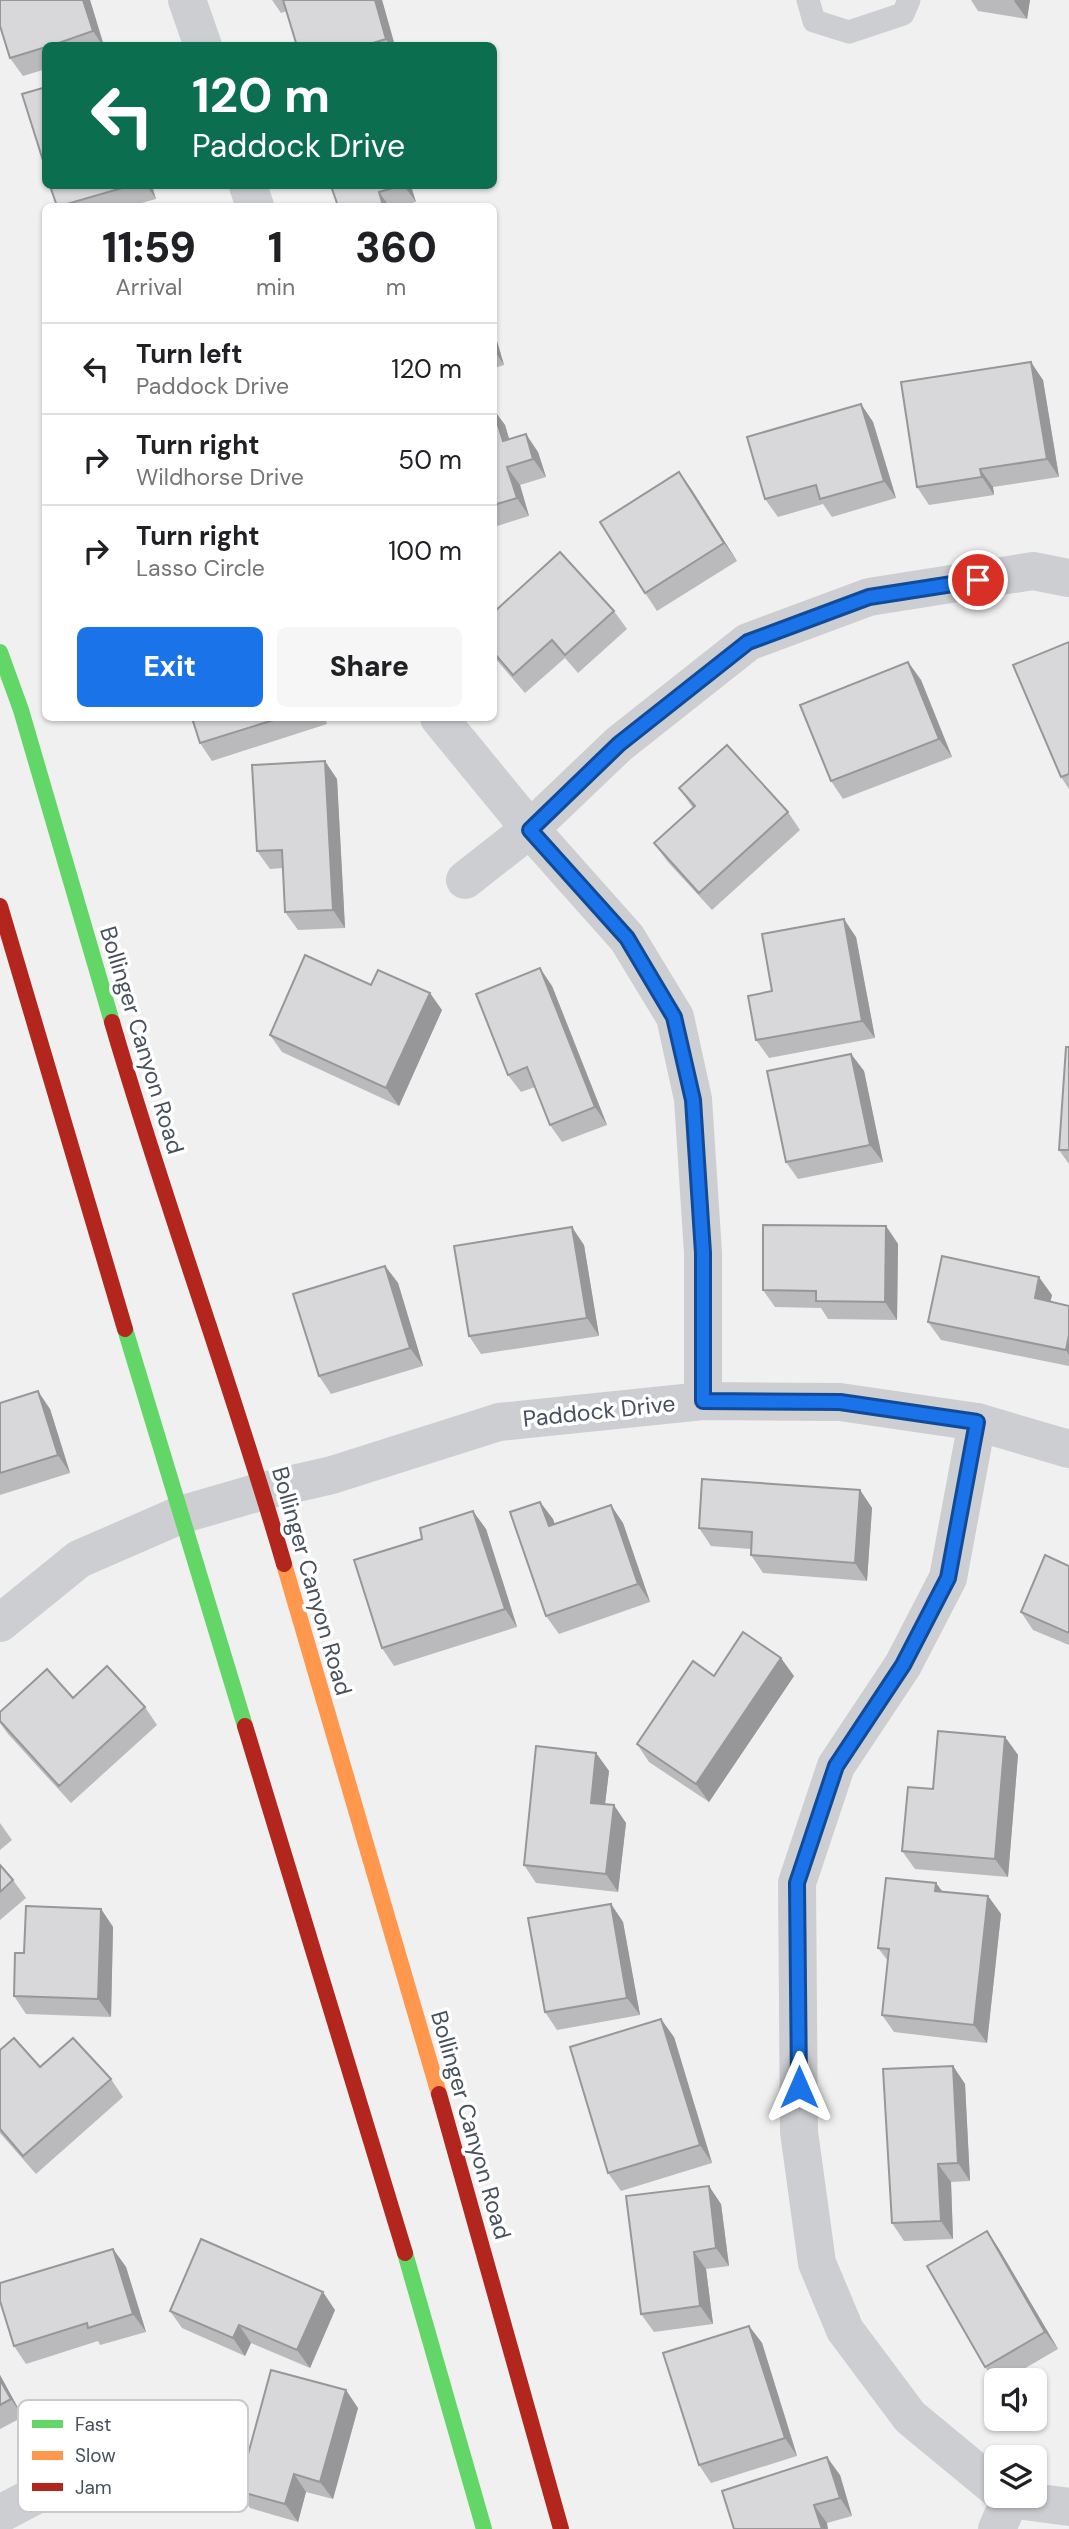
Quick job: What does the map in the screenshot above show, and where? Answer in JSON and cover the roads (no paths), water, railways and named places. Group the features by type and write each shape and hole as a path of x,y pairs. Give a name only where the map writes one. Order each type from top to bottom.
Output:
{"main road":[{"name":"Bollinger Canyon Road","path":"0,652 21,709 136,1103 263,1491 444,2112 561,2529"},
{"path":"0,906 180,1515 372,2139 484,2529"}],"street":[{"path":"187,0 202,42"},
{"path":"465,880 530,830 619,744 748,642 869,597 1032,571 1069,578"},
{"path":"441,721 530,830 627,938 674,1017 693,1100 703,1253 703,1401"},
{"name":"Paddock Drive","path":"0,1623 79,1559 180,1515 332,1475 499,1422 703,1401 840,1402 977,1422 1069,1449"},
{"path":"977,1422 948,1578 903,1665 836,1766 797,1883 799,2132 817,2263 845,2330 909,2417 984,2486"},
{"path":"0,2514 18,2505"},
{"path":"1047,2506 1069,2507"}],"lane":[{"path":"808,0 814,21 849,32 903,14 909,0"}]}
